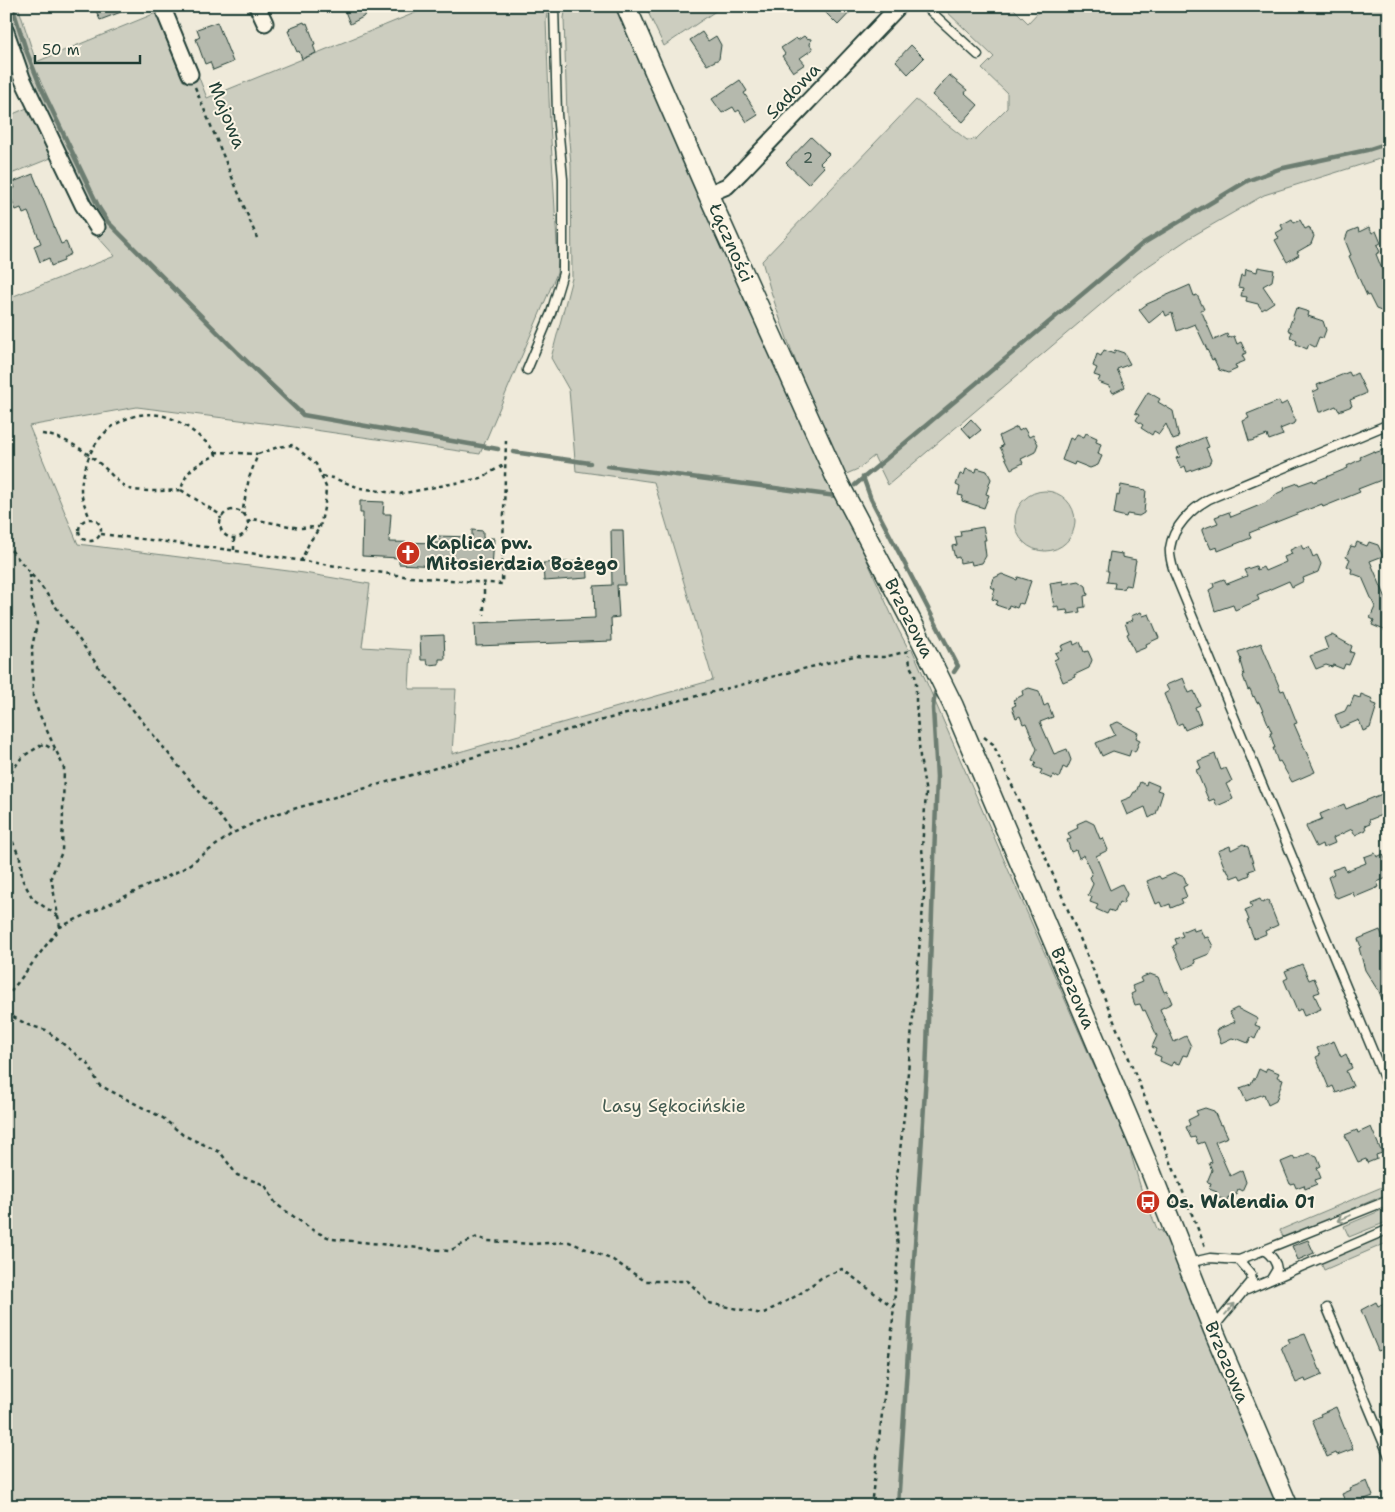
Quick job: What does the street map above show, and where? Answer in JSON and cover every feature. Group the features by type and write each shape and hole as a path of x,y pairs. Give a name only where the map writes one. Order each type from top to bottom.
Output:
{"street":[{"name":"Majowa","path":"162,6 190,74"},
{"path":"257,6 265,23"},
{"name":"Łączności","path":"626,6 708,194 837,480"},
{"name":"Sadowa","path":"708,194 727,186 742,172 899,6"},
{"path":"6,32 22,78 83,205 97,227"},
{"name":"Brzozowa","path":"837,480 954,705 1151,1172 1213,1329 1288,1506"}],"lane":[{"path":"528,370 551,313 563,273 563,179 557,114 554,6"},
{"path":"925,6 978,55"},
{"path":"1389,424 1208,498 1191,511 1177,529 1169,549 1174,572 1389,1090"},
{"path":"1187,1263 1210,1258 1239,1260 1389,1200"},
{"path":"1246,1290 1389,1229"},
{"path":"1264,1250 1276,1262 1277,1269 1270,1280"},
{"path":"1213,1329 1252,1282 1251,1274 1239,1260"},
{"path":"1327,1308 1389,1456"}],"path":[{"name":"Majowa","path":"190,74 257,238"},
{"path":"90,519 83,521 78,531 80,536 90,542 96,540 101,534 101,527 90,519 81,490 89,454 97,440 111,426 140,414 156,415 174,419 191,430 215,452 258,454 278,447 293,446 316,464 326,487 325,503 320,527 309,542 301,561"},
{"path":"42,434 69,442 89,454 121,484 131,489 181,490 219,514 221,519"},
{"path":"101,534 410,577 502,584 506,440"},
{"path":"181,490 184,480 191,469 216,455 215,452"},
{"path":"242,514 249,478 258,454"},
{"path":"322,476 360,488 400,494 481,478 505,464"},
{"path":"248,523 242,514 230,511 224,514 220,527 228,537 234,538 245,533 248,523 253,520 299,528 320,527"},
{"path":"234,538 234,551"},
{"path":"6,544 30,573 103,674 233,833"},
{"path":"30,573 31,596 37,624 32,648 33,696 64,768 62,852 51,877 60,927"},
{"path":"484,582 484,615"},
{"path":"6,998 60,927 183,869 233,833 270,816 599,721 854,656 884,657 911,650 910,666 915,675 916,683 920,757 926,794 922,848 925,885 895,1194 898,1253 892,1330 870,1506"},
{"path":"981,736 993,744 1049,866 1210,1258"},
{"path":"6,780 22,757 43,744 56,750"},
{"path":"6,826 20,858 22,879 33,899 58,916"},
{"path":"6,1013 28,1025 46,1030 89,1065 99,1085 163,1118 183,1135 220,1152 237,1174 265,1185 276,1204 314,1231 332,1239 449,1251 477,1237 488,1240 530,1244 569,1242 613,1260 645,1280 688,1281 709,1303 762,1314 798,1295 821,1278 842,1269 893,1307"}],"green space":[{"name":"Lasy Sękocińskie","path":"12,6 18,6 36,62 156,13 183,81 198,75 207,98 432,6 548,6 546,20 558,261 557,273 480,454 287,426 137,407 29,426 78,544 304,573 370,584 362,647 411,650 409,689 456,689 452,754 713,680 654,482 576,471 569,390 551,358 572,278 571,165 567,116 564,18 566,6 617,6 898,629 909,650 912,649 1128,1144 1142,1192 1158,1231 1161,1230 1176,1253 1285,1506 6,1506 6,299 115,256 97,236 105,229 98,220 7,34 6,15"},
{"path":"648,6 723,6 664,46 647,10"},
{"path":"941,6 1011,6 1028,23 1044,6 1389,6 1389,156 1264,195 1191,237 1138,273 888,485 874,456 858,469 844,475 789,343 762,261 916,100 967,140 976,139 1007,108 1007,93 982,69 994,57"},
{"path":"27,108 51,158 6,176 6,117"},
{"path":"1045,491 1061,496 1066,500 1070,505 1075,521 1070,537 1066,542 1061,546 1045,551 1029,546 1024,542 1020,537 1015,521 1020,505 1024,500 1029,496"},
{"path":"1389,1184 1389,1193 1284,1239 1280,1230"},
{"path":"1389,1207 1389,1221 1349,1237 1344,1226"},
{"path":"1389,1234 1389,1242 1324,1270 1321,1263"}],"building":[{"path":"94,6 134,6 134,7 100,20"},
{"path":"343,6 372,6 363,17 350,24"},
{"path":"819,6 856,6 838,25"},
{"path":"217,22 233,62 213,70 210,62 205,64 196,39 200,37 197,29"},
{"path":"304,22 305,24 307,23 315,44 313,45 316,53 302,59 288,31 291,30 289,28"},
{"path":"702,32 708,41 716,36 721,45 719,59 707,65 690,40"},
{"path":"804,36 811,39 810,45 813,49 800,58 805,64 793,72 782,56 785,54 781,48 796,38 798,40"},
{"path":"911,45 924,58 908,74 896,61"},
{"path":"949,75 967,90 965,93 978,105 963,122 932,95"},
{"path":"740,80 747,91 744,93 758,115 747,122 739,110 736,112 733,107 722,113 712,99"},
{"path":"811,137 829,154 820,163 824,167 808,184 786,163"},
{"path":"33,174 61,244 66,242 71,254 63,258 64,261 51,266 49,258 40,262 34,246 41,243 28,212 23,214 21,208 16,210 8,191 15,188 13,182"},
{"path":"1292,219 1294,223 1300,220 1305,229 1309,227 1314,236 1311,244 1297,252 1299,255 1287,262 1275,240 1279,238 1276,233 1283,229 1281,225"},
{"path":"1369,227 1372,233 1376,231 1381,243 1377,245 1380,252 1376,254 1385,277 1389,276 1389,314 1376,309 1369,295 1367,296 1349,256 1351,255 1345,240 1348,232 1358,228 1359,232"},
{"path":"1258,267 1274,270 1272,281 1263,286 1274,302 1262,310 1258,304 1246,301 1247,297 1241,296 1243,288 1238,287 1241,275 1245,276 1246,269 1257,272"},
{"path":"1190,285 1194,296 1197,295 1204,309 1201,310 1214,340 1227,334 1228,338 1234,336 1237,344 1241,342 1246,353 1242,355 1245,361 1235,365 1237,369 1228,373 1219,370 1214,359 1212,360 1195,324 1177,331 1172,313 1166,316 1164,311 1149,323 1139,310 1147,304"},
{"path":"1296,308 1309,312 1308,316 1323,321 1326,330 1323,338 1319,337 1315,347 1309,344 1307,349 1296,344 1297,340 1290,337 1292,332 1288,330"},
{"path":"1104,350 1114,354 1115,350 1124,353 1130,364 1117,369 1125,387 1113,393 1109,386 1098,382 1100,377 1094,375 1097,368 1093,366 1097,354 1101,356"},
{"path":"1349,372 1351,376 1357,373 1366,392 1365,394 1350,400 1352,406 1339,411 1336,406 1319,412 1313,392 1319,389 1317,385"},
{"path":"1148,392 1160,399 1158,402 1173,411 1179,438 1173,440 1166,424 1159,434 1154,431 1152,435 1141,428 1143,425 1136,420 1139,415 1135,413"},
{"path":"1279,401 1281,405 1287,402 1296,421 1295,423 1280,429 1283,435 1269,440 1267,435 1249,441 1243,421 1249,418 1247,414"},
{"path":"971,419 981,430 971,438 962,428"},
{"path":"1017,427 1019,431 1024,428 1029,437 1033,435 1038,444 1035,452 1021,459 1023,463 1011,469 1000,447 1003,446 999,436"},
{"path":"1086,433 1097,438 1096,442 1101,444 1098,454 1102,456 1098,465 1090,468 1075,462 1074,465 1062,460 1070,438 1074,440 1077,434 1084,437"},
{"path":"1205,437 1209,447 1206,448 1211,460 1209,464 1187,472 1185,466 1181,468 1176,458 1180,457 1177,449"},
{"path":"1389,448 1389,477 1358,489 1360,492 1323,507 1322,504 1249,533 1251,538 1218,551 1217,547 1211,549 1206,541 1202,529 1218,523 1215,517 1229,512 1231,517 1265,503 1285,490 1284,488 1313,480 1314,482 1348,468 1347,466 1361,459 1360,457 1374,451 1374,453"},
{"path":"977,468 987,471 991,479 986,494 989,495 984,508 962,501 963,496 958,495 960,487 956,485 960,474 964,475 966,469 976,472"},
{"path":"1121,485 1146,490 1144,513 1139,516 1127,514 1126,517 1114,514 1117,495 1119,496"},
{"path":"360,501 384,502 383,514 391,514 389,542 442,543 436,536 472,537 472,530 483,531 483,538 494,538 492,569 399,564 399,558 362,556 363,513 360,513"},
{"path":"983,527 986,540 984,540 986,556 982,563 972,565 971,561 960,563 959,557 955,558 952,546 957,545 955,537 961,536 960,531"},
{"path":"611,530 623,530 625,585 617,585 619,617 611,618 612,641 476,646 475,623 595,618 594,586 612,585"},
{"path":"1357,542 1367,546 1369,542 1378,545 1383,556 1370,561 1389,605 1389,632 1372,625 1374,620 1370,618 1375,607 1362,577 1351,573 1352,569 1347,566 1350,559 1346,557 1351,546 1355,547"},
{"path":"1301,545 1303,549 1309,547 1313,557 1317,555 1321,564 1318,572 1303,578 1304,581 1292,587 1289,581 1257,595 1259,600 1235,610 1233,605 1215,611 1209,590 1214,587 1213,583 1224,579 1227,584 1247,576 1244,570 1256,566 1257,570 1263,567 1265,571 1286,562 1284,557 1292,554 1290,550"},
{"path":"1110,552 1122,554 1122,557 1136,560 1131,586 1125,585 1124,589 1114,588 1115,583 1107,582"},
{"path":"587,561 588,578 544,581 543,563"},
{"path":"1002,574 1017,580 1018,577 1031,581 1023,604 1019,603 1017,608 1009,605 1008,609 996,605 998,601 992,599 995,589 991,587 994,578"},
{"path":"1063,581 1063,584 1079,581 1086,586 1088,595 1084,596 1085,607 1079,608 1080,612 1068,614 1067,610 1059,611 1058,606 1054,607 1050,583"},
{"path":"1141,612 1143,616 1149,614 1159,638 1146,644 1147,647 1135,652 1127,634 1129,633 1125,623 1133,620 1131,616"},
{"path":"444,635 445,659 439,659 439,664 428,665 427,660 421,660 420,636"},
{"path":"1332,635 1352,646 1350,652 1354,653 1349,665 1345,664 1343,669 1333,665 1332,667 1326,665 1316,669 1310,656 1328,649 1324,638"},
{"path":"1073,641 1074,645 1080,642 1084,652 1088,651 1092,660 1089,668 1063,682 1054,660 1058,658 1055,653 1063,650 1061,646"},
{"path":"1261,643 1281,691 1284,690 1297,723 1294,724 1315,772 1292,782 1280,761 1278,762 1273,748 1275,748 1270,733 1272,733 1259,702 1257,703 1250,689 1248,690 1243,676 1238,652"},
{"path":"1183,678 1189,693 1194,691 1200,705 1195,707 1201,723 1185,730 1182,723 1177,725 1164,694 1169,691 1166,685"},
{"path":"1029,688 1039,691 1044,706 1048,704 1053,717 1040,722 1054,754 1067,749 1071,760 1067,769 1063,767 1059,778 1053,775 1052,779 1040,774 1042,770 1034,767 1036,762 1032,760 1037,749 1026,723 1023,724 1020,716 1016,718 1012,707 1016,705 1013,700 1023,695 1022,691"},
{"path":"1361,694 1373,699 1371,703 1377,705 1370,728 1363,731 1359,720 1340,728 1335,715 1345,711 1348,705 1350,706 1354,696 1360,698"},
{"path":"1118,722 1138,733 1136,738 1140,740 1135,752 1131,750 1129,756 1113,751 1102,756 1096,743 1115,735 1110,725"},
{"path":"1215,754 1221,770 1226,768 1232,781 1226,784 1233,799 1217,806 1214,799 1209,801 1196,770 1201,768 1198,761"},
{"path":"1147,781 1159,786 1157,790 1163,792 1156,814 1149,818 1145,807 1127,815 1121,801 1131,797 1136,792 1140,782 1146,785"},
{"path":"1389,791 1389,812 1369,820 1370,824 1365,826 1366,830 1355,835 1352,829 1333,838 1335,843 1323,848 1322,844 1316,847 1306,827 1322,819 1320,814 1344,804 1346,809"},
{"path":"1086,820 1094,824 1100,839 1103,838 1108,850 1096,856 1110,890 1122,884 1127,894 1123,904 1119,902 1115,912 1109,910 1107,914 1096,909 1098,905 1090,902 1092,897 1088,895 1093,884 1090,877 1092,875 1084,855 1079,858 1076,850 1071,852 1067,840 1071,839 1068,833 1078,828 1077,824"},
{"path":"1243,844 1248,847 1255,869 1249,871 1250,875 1241,879 1239,875 1231,878 1227,869 1225,869 1218,851 1230,846 1231,850"},
{"path":"1375,853 1377,857 1383,854 1389,868 1389,877 1377,882 1379,887 1355,897 1352,892 1337,898 1335,897 1328,877 1334,874 1332,870 1344,866 1346,871 1366,863 1364,857"},
{"path":"1175,873 1184,877 1187,885 1183,887 1187,897 1181,899 1183,903 1171,908 1170,904 1162,907 1160,902 1156,904 1147,881 1159,876 1161,879"},
{"path":"1260,899 1262,903 1268,900 1278,925 1265,931 1266,934 1254,939 1245,910 1252,907 1250,903"},
{"path":"1193,927 1194,931 1200,929 1204,938 1208,937 1213,946 1209,954 1194,960 1196,963 1183,969 1173,946 1177,944 1175,939 1183,936 1181,932"},
{"path":"1380,930 1389,950 1388,1013 1378,989 1365,970 1358,939"},
{"path":"1302,964 1309,980 1314,978 1320,992 1314,994 1321,1009 1304,1016 1301,1009 1297,1011 1284,980 1288,978 1285,971"},
{"path":"1150,974 1158,977 1164,992 1167,991 1172,1003 1160,1009 1174,1042 1186,1036 1191,1046 1187,1056 1183,1055 1179,1064 1173,1062 1171,1066 1160,1061 1161,1057 1154,1054 1156,1049 1152,1047 1157,1036 1145,1010 1143,1011 1140,1004 1135,1005 1131,994 1135,992 1132,986 1142,982 1140,978"},
{"path":"1237,1008 1258,1019 1255,1025 1260,1027 1255,1039 1251,1037 1248,1043 1232,1038 1221,1043 1216,1030 1235,1022 1229,1012"},
{"path":"1334,1041 1341,1057 1346,1054 1352,1068 1346,1071 1353,1086 1336,1093 1333,1086 1329,1088 1316,1057 1320,1055 1317,1048"},
{"path":"1267,1068 1279,1073 1277,1077 1283,1079 1276,1101 1268,1105 1264,1094 1246,1101 1240,1088 1251,1084 1259,1069 1265,1072"},
{"path":"1205,1108 1214,1111 1228,1137 1215,1142 1230,1176 1242,1170 1246,1182 1242,1191 1238,1189 1234,1199 1228,1197 1227,1201 1215,1196 1217,1192 1209,1189 1211,1183 1207,1182 1212,1170 1209,1163 1212,1162 1204,1142 1198,1144 1195,1137 1191,1138 1186,1127 1190,1125 1188,1120 1198,1115 1196,1111"},
{"path":"1371,1127 1382,1153 1376,1155 1377,1159 1367,1163 1366,1159 1358,1162 1345,1135 1357,1130 1358,1133"},
{"path":"1309,1153 1317,1156 1321,1166 1317,1168 1321,1178 1315,1180 1317,1184 1305,1189 1304,1185 1296,1188 1294,1183 1290,1184 1281,1162 1293,1157 1295,1160"},
{"path":"1308,1240 1314,1253 1298,1260 1292,1246"},
{"path":"1389,1301 1389,1347 1378,1351 1361,1310 1376,1302 1378,1306"},
{"path":"1305,1334 1322,1375 1306,1382 1305,1379 1296,1383 1281,1347 1290,1343 1288,1339"},
{"path":"1336,1407 1353,1449 1327,1457 1312,1420"},
{"path":"1367,1481 1373,1496 1365,1499 1368,1506 1347,1506 1342,1494 1351,1490 1350,1488"}],"waterway":[{"path":"12,6 26,50 40,85 99,208 108,222 238,353 303,415 498,449"},
{"path":"855,485 1142,244 1247,181 1279,169 1367,150 1389,143"},
{"path":"513,452 590,463"},
{"path":"607,466 836,496"},
{"path":"863,477 871,499 958,666 954,672"},
{"path":"898,1506 926,1075 937,777 933,708 935,693"}],"place":[{"name":"Kaplica pw. Miłosierdzia Bożego","path":"408,553"},
{"name":"Os. Walendia 01","path":"1148,1202"}]}
